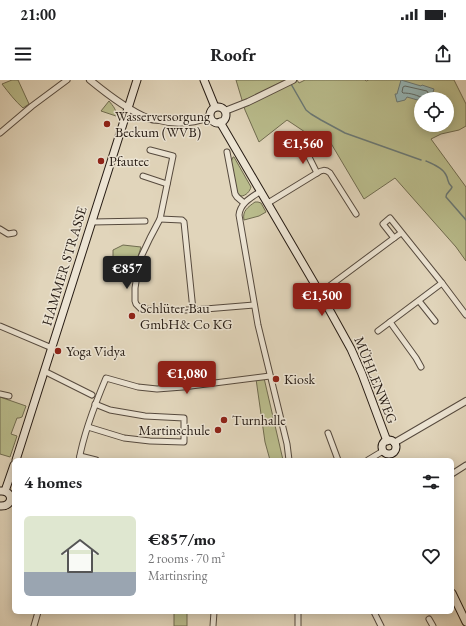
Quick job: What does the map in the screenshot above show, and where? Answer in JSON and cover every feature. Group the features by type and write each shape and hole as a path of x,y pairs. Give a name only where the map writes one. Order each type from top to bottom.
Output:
{"main road":[{"name":"HAMMER STRASSE","path":"17,458 137,80"},
{"path":"204,80 214,107"},
{"path":"214,107 221,107 225,111 226,116 223,121 216,122 210,117 211,111 214,107"},
{"name":"MÜHLENWEG","path":"220,122 320,293 351,350 362,374 387,441"},
{"name":"MÜHLENWEG","path":"387,441 394,443 396,449 393,457 383,451 383,445 387,441"},
{"path":"0,506 6,506 12,500 9,494 2,491 12,469"},
{"path":"454,598 466,622"}],"street":[{"path":"0,133 32,106 67,80"},
{"path":"90,80 128,107 148,118 166,122 189,123 210,117"},
{"path":"225,111 248,102 293,80"},
{"path":"150,150 173,156 160,219 141,256 139,263 135,288 136,304 141,309 149,310 193,310 254,305"},
{"path":"307,151 317,173"},
{"path":"227,152 235,194 237,198 244,203"},
{"path":"268,203 322,170 325,170 330,173 356,214"},
{"path":"142,176 167,184"},
{"path":"261,191 244,203 239,215 254,305 287,444 289,458"},
{"path":"394,238 383,224 390,218 466,315"},
{"path":"160,219 182,220 184,222 193,310"},
{"path":"92,222 145,221"},
{"path":"0,229 8,234 14,233"},
{"path":"320,293 401,233"},
{"path":"378,331 442,283"},
{"path":"419,301 435,321"},
{"path":"390,322 421,367"},
{"path":"0,326 52,348"},
{"path":"44,371 92,395"},
{"path":"80,458 95,404 106,378 157,389 183,388 270,376"},
{"path":"0,394 9,396"},
{"path":"394,443 466,401"},
{"path":"88,427 124,438 150,441 184,442 184,418 145,416 110,410 95,404"},
{"path":"328,433 337,458"},
{"path":"371,458 383,451"},
{"path":"454,473 466,465"},
{"path":"34,626 37,614"},
{"path":"214,614 214,626"},
{"path":"298,614 298,626"},
{"path":"375,614 381,626"},
{"path":"429,619 433,626"}],"green space":[{"path":"12,80 18,80 29,104 23,108 2,84"},
{"path":"236,80 297,80 299,83 305,80 454,80 466,104 466,126 454,131 454,92 414,92 414,132 450,132 441,134 431,139 466,187 466,261 456,247 395,178 364,199 329,140 323,144 287,120 259,142 245,110"},
{"path":"109,101 115,110 116,116 101,111"},
{"path":"233,157 251,187 248,193 243,196 237,194 231,162"},
{"path":"255,202 261,203 266,212 259,216 244,220 245,212"},
{"path":"123,245 141,247 134,270 113,267 113,250"},
{"path":"264,378 283,458 269,458 265,442 256,379"},
{"path":"0,397 26,406 22,417 17,418 11,434 17,436 10,457 0,454"},
{"path":"174,614 187,614 187,626 174,626"}],"water":[{"path":"401,80 434,89 433,92 414,92 414,99 407,97 405,100 397,102 395,94 397,94"}],"waterway":[{"path":"291,84 306,110 321,120 345,133 421,160"},
{"path":"426,161 443,170 452,187 446,197 466,220"}],"place":[{"name":"Wasserversorgung Beckum (WVB)","path":"107,124"},
{"name":"Pfautec","path":"101,161"},
{"name":"Schlüter-Bau GmbH& Co KG","path":"132,316"},
{"name":"Yoga Vidya","path":"58,351"},
{"name":"Kiosk","path":"276,379"},
{"name":"Turnhalle","path":"224,420"},
{"name":"Martinschule","path":"218,430"}]}
